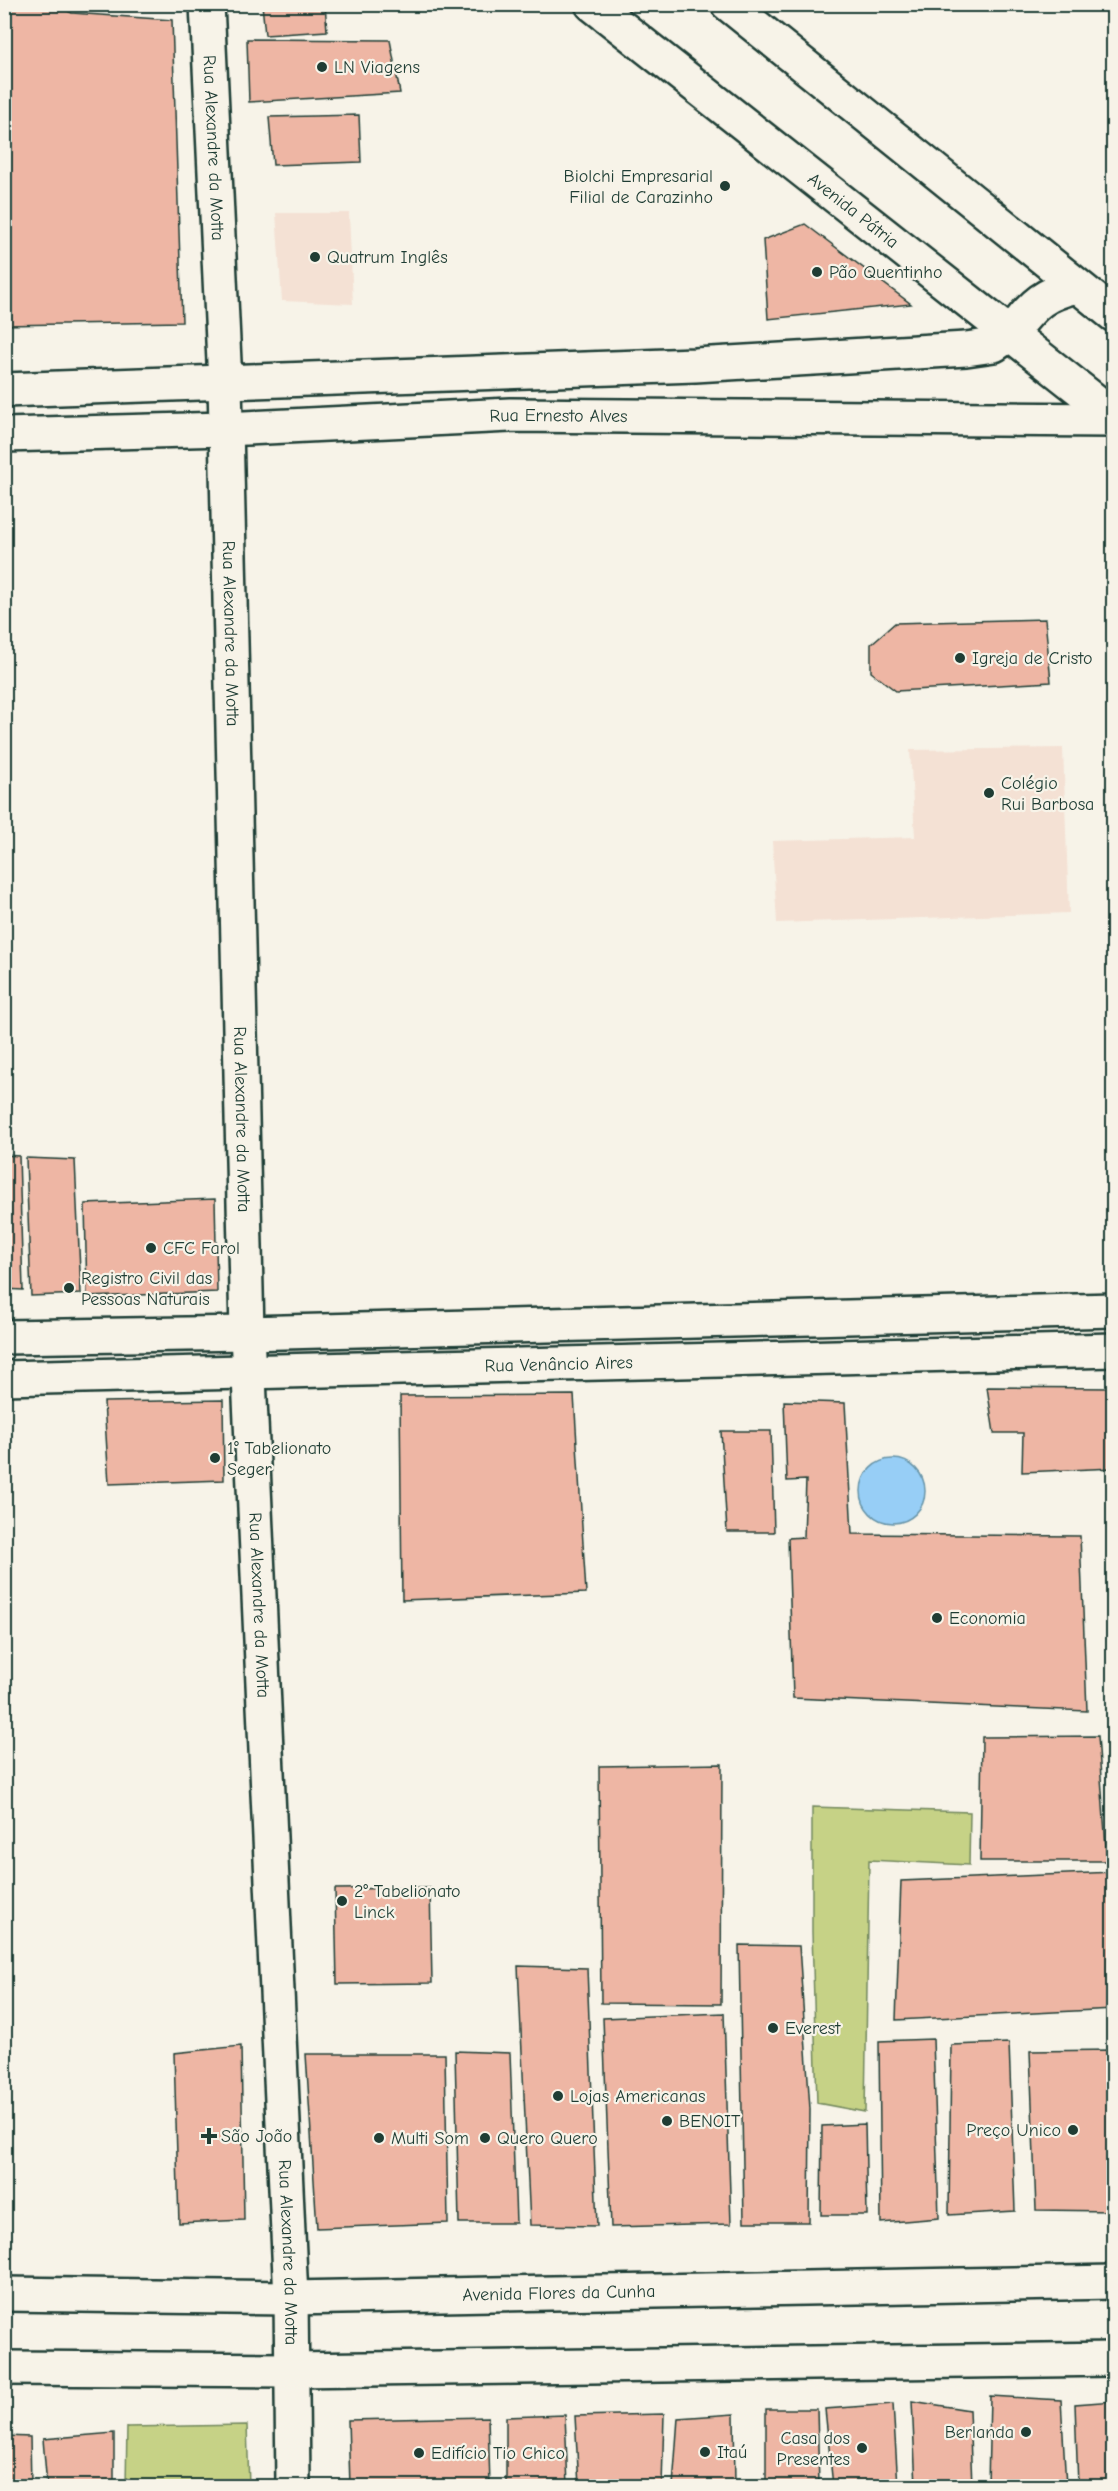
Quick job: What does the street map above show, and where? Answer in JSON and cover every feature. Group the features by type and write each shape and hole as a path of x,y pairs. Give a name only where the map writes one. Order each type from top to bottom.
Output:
{"main road":[{"name":"Rua Alexandre da Motta","path":"207,4 225,383 247,1334 291,2298 292,2487"},
{"name":"Avenida Pátria","path":"592,4 1113,418"},
{"path":"728,4 1113,315"},
{"path":"4,390 695,365 966,349 994,345 1010,334 1038,301 1055,291 1077,286"},
{"path":"509,372 510,415"},
{"name":"Rua Ernesto Alves","path":"4,435 225,429 510,415 1113,418"},
{"path":"9,1378 9,1337 247,1334 1113,1310"},
{"path":"842,1317 845,1357"},
{"path":"543,1325 545,1365"},
{"name":"Rua Venâncio Aires","path":"9,1378 1113,1350"},
{"name":"Avenida Flores da Cunha","path":"4,2294 291,2298 1113,2282"},
{"path":"4,2368 291,2370 1113,2359"}],"shaded area":[{"name":"Quatrum Inglês","path":"276,213 349,213 353,304 282,301"},
{"name":"Colégio Rui Barbosa","path":"1063,748 1069,913 777,923 772,841 915,837 910,750"}],"green space":[{"path":"812,1807 970,1812 969,1865 869,1860 865,2112 817,2103 812,1932"},
{"path":"247,2425 249,2486 126,2486 127,2427"}],"water":[{"path":"887,1459 899,1459 916,1468 923,1479 925,1491 923,1503 916,1514 899,1523 887,1523 875,1518 866,1509 861,1497 861,1485 866,1473 875,1464"}],"building":[{"path":"4,4 51,4 72,13 172,20 182,322 4,325"},
{"path":"262,4 325,4 327,31 265,35"},
{"name":"LN Viagens","path":"247,39 390,40 400,93 249,102"},
{"path":"359,115 361,162 273,165 269,117"},
{"name":"Pão Quentinho","path":"805,224 911,304 768,319 763,240"},
{"name":"Igreja de Cristo","path":"1045,619 1051,682 896,691 871,672 871,644 895,623"},
{"path":"4,1155 19,1156 23,1290 4,1289"},
{"path":"26,1158 75,1160 81,1294 31,1296"},
{"name":"CFC Farol","path":"215,1199 217,1292 87,1297 85,1204"},
{"path":"987,1387 1110,1388 1114,1468 1022,1472 1023,1433 994,1433"},
{"path":"574,1395 586,1593 402,1600 400,1396"},
{"path":"223,1400 224,1480 109,1484 104,1402"},
{"name":"Economia","path":"784,1401 845,1403 852,1534 1080,1536 1087,1711 793,1698 788,1538 804,1537 806,1480 787,1481"},
{"path":"721,1431 771,1431 774,1532 727,1532"},
{"path":"1098,1736 1107,1861 980,1861 982,1737"},
{"path":"722,1764 721,2004 601,2003 599,1766"},
{"path":"1114,1872 1114,2009 896,2020 901,1881"},
{"path":"430,1888 432,1983 337,1984 335,1889"},
{"name":"Everest","path":"739,1945 799,1946 810,2109 809,2222 744,2222"},
{"name":"Lojas Americanas","path":"518,1966 587,1968 597,2226 530,2225"},
{"name":"BENOIT","path":"724,2013 731,2224 611,2227 603,2018"},
{"path":"933,2039 939,2218 881,2223 879,2041"},
{"path":"1009,2043 1015,2211 949,2215 951,2045"},
{"name":"São João","path":"241,2046 244,2220 179,2223 174,2053"},
{"name":"Preço Unico","path":"1114,2050 1114,2211 1036,2210 1030,2051"},
{"name":"Quero Quero","path":"455,2051 510,2053 516,2223 459,2223"},
{"name":"Multi Som","path":"306,2054 445,2054 448,2223 317,2228"},
{"path":"865,2124 867,2215 821,2215 822,2126"},
{"name":"Berlanda","path":"990,2396 1061,2400 1066,2486 988,2486"},
{"path":"912,2401 969,2410 972,2486 916,2486"},
{"path":"1114,2401 1114,2486 1078,2486 1075,2404"},
{"name":"Casa dos Presentes","path":"893,2404 898,2486 833,2486 825,2409"},
{"path":"766,2409 817,2409 819,2486 766,2486"},
{"path":"664,2414 662,2486 579,2486 575,2416"},
{"name":"Itaú","path":"734,2414 735,2486 673,2486 678,2418"},
{"path":"565,2415 568,2486 506,2486 506,2417"},
{"name":"Edifício Tio Chico","path":"488,2417 490,2486 350,2486 348,2420"},
{"path":"114,2433 114,2486 47,2486 43,2439"},
{"path":"4,2436 30,2437 31,2486 4,2486"}],"place":[{"name":"LN Viagens","path":"322,67"},
{"name":"Biolchi Empresarial Filial de Carazinho","path":"725,186"},
{"name":"Quatrum Inglês","path":"315,257"},
{"name":"Pão Quentinho","path":"817,272"},
{"name":"Igreja de Cristo","path":"960,658"},
{"name":"Colégio Rui Barbosa","path":"989,793"},
{"name":"CFC Farol","path":"151,1248"},
{"name":"Registro Civil das Pessoas Naturais","path":"69,1288"},
{"name":"1° Tabelionato Seger","path":"215,1458"},
{"name":"Economia","path":"937,1618"},
{"name":"2° Tabelionato Linck","path":"342,1901"},
{"name":"Everest","path":"773,2028"},
{"name":"Lojas Americanas","path":"558,2096"},
{"name":"BENOIT","path":"667,2121"},
{"name":"Preço Unico","path":"1073,2130"},
{"name":"São João","path":"209,2136"},
{"name":"Multi Som","path":"379,2138"},
{"name":"Quero Quero","path":"485,2138"},
{"name":"Berlanda","path":"1026,2432"},
{"name":"Casa dos Presentes","path":"862,2448"},
{"name":"Itaú","path":"705,2452"},
{"name":"Edifício Tio Chico","path":"419,2453"}]}
